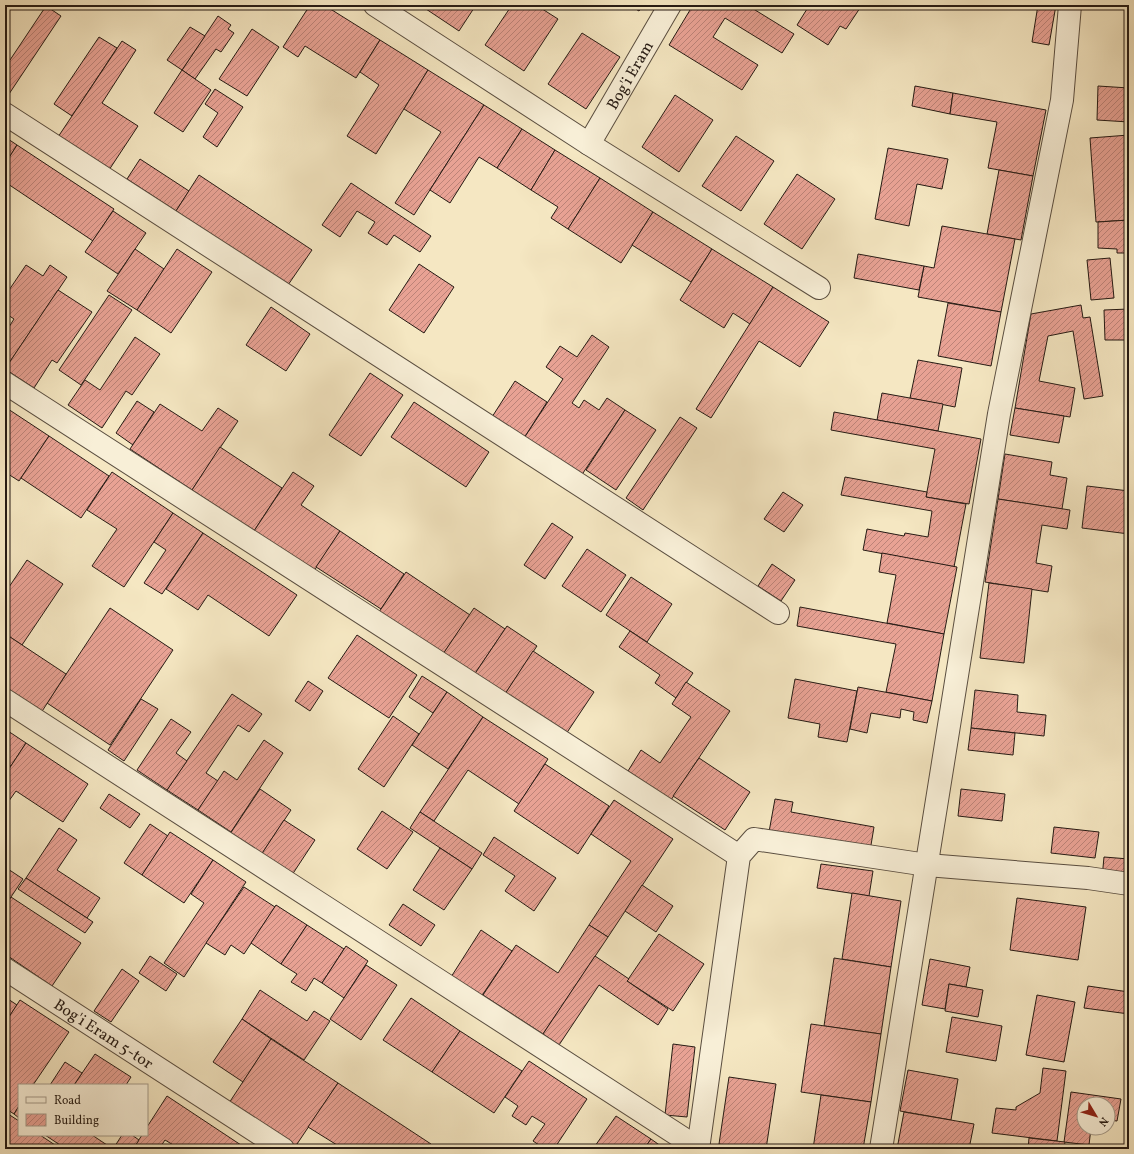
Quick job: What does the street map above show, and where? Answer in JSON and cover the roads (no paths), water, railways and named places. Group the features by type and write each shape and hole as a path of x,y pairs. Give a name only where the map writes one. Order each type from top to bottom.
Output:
{"street":[{"path":"375,5 588,144 819,288"},
{"name":"Bog'i Eram","path":"588,144 670,5"},
{"path":"881,1149 999,414 1062,100 1070,5"},
{"path":"5,114 778,613"},
{"path":"5,383 739,856"},
{"path":"5,700 698,1148 739,856 754,839 927,865 1088,878 1129,884"},
{"name":"Bog'i Eram 5-tor","path":"5,969 283,1149"}]}
